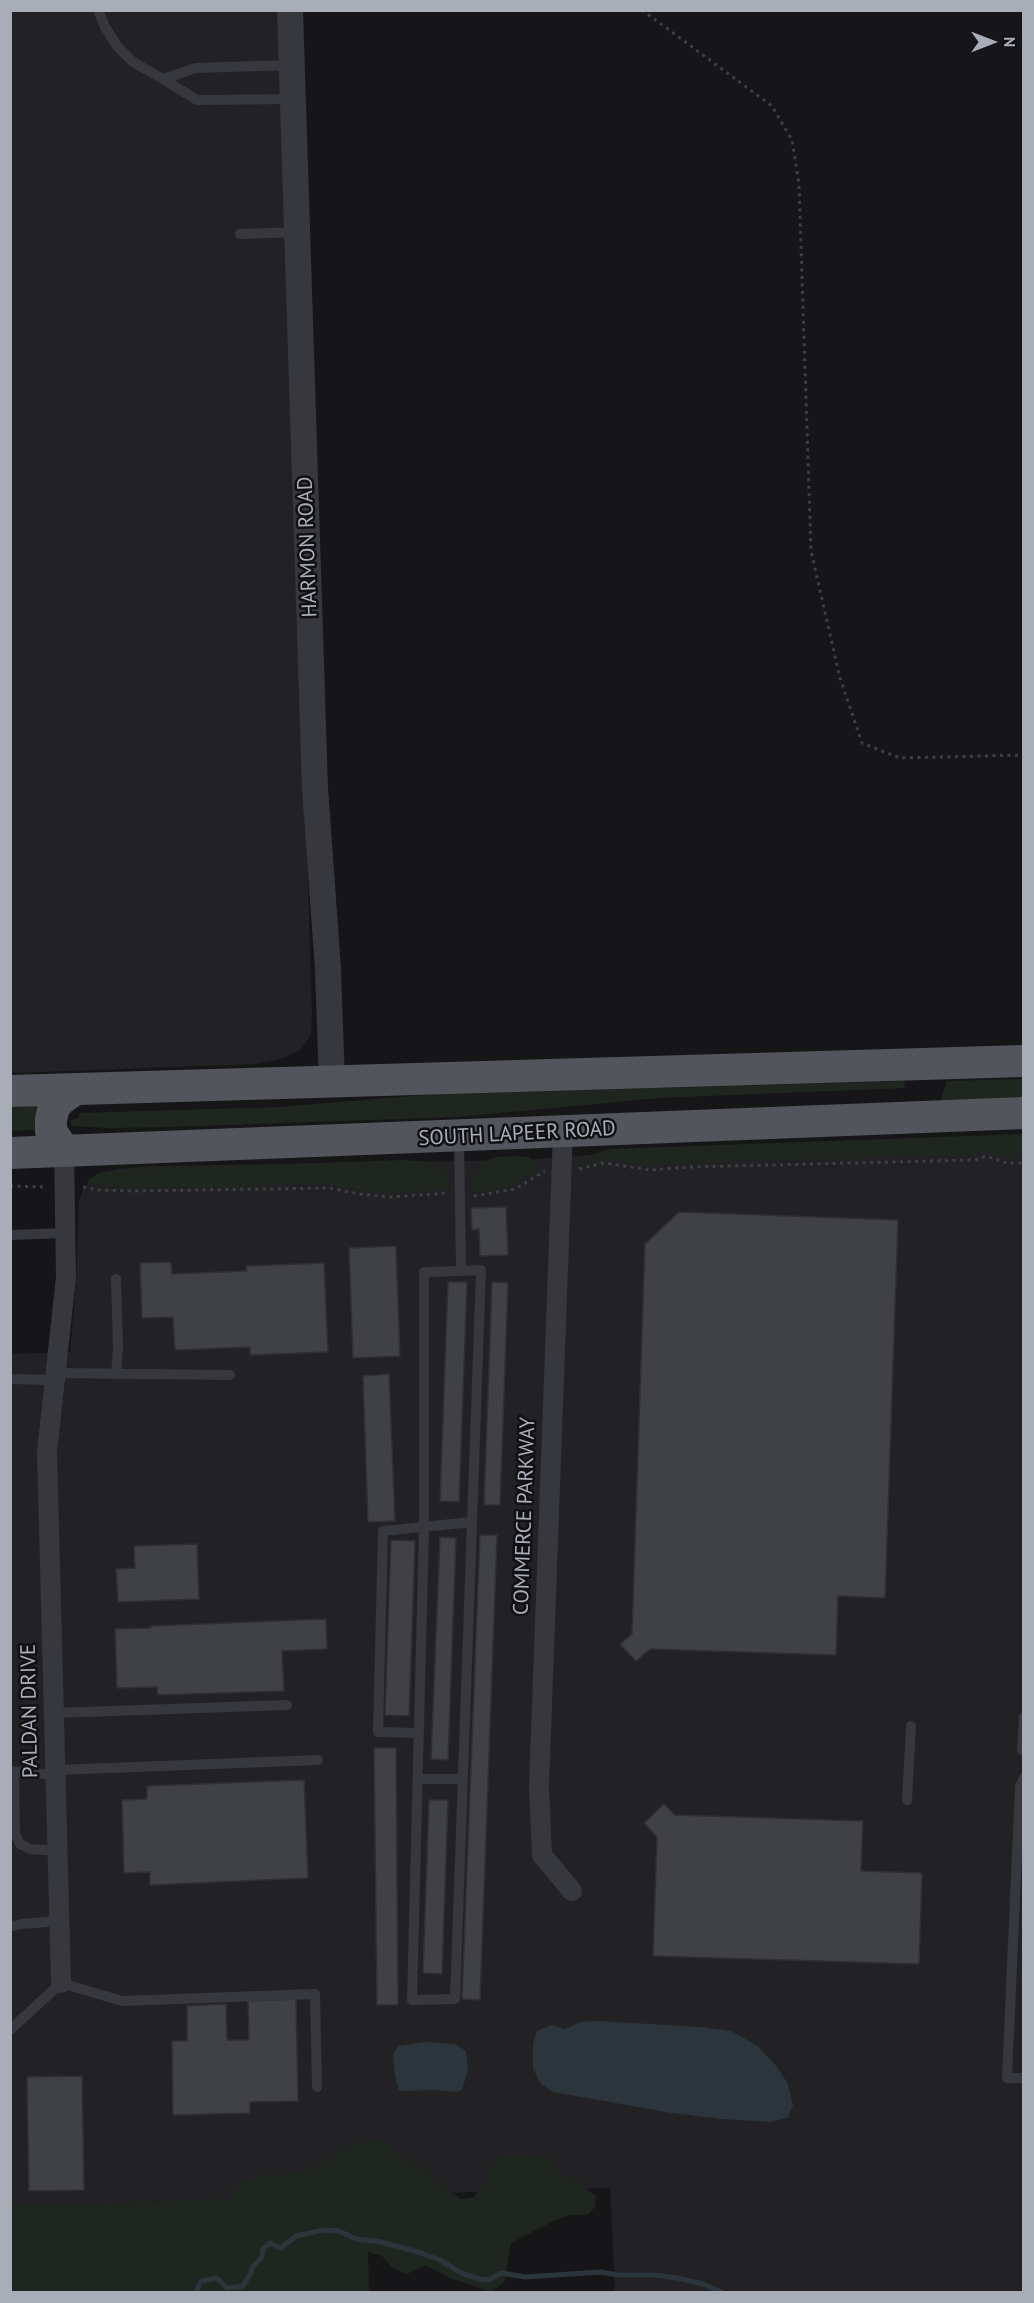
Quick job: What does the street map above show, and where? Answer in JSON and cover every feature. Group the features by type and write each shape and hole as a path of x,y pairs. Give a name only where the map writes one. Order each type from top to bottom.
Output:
{"main road":[{"path":"10,1091 1023,1061"},
{"path":"909,1116 926,1103 929,1094 925,1064"},
{"path":"63,1151 51,1131 51,1119 54,1107 74,1090"},
{"name":"SOUTH LAPEER ROAD","path":"10,1153 1023,1113"}],"street":[{"name":"HARMON ROAD","path":"290,10 315,788 328,969 332,1083"},
{"name":"COMMERCE PARKWAY","path":"563,1132 538,1786 542,1855 572,1891"},
{"name":"PALDAN DRIVE","path":"61,1983 47,1452 66,1277 63,1151"}],"lane":[{"path":"98,10 117,46 133,62 197,100 293,99"},
{"path":"163,79 196,68 292,65"},
{"path":"240,234 298,232"},
{"path":"459,1137 461,1271"},
{"path":"10,1235 65,1233"},
{"path":"481,1270 472,1522 455,1999 412,2000 424,1528 424,1272 481,1270"},
{"path":"116,1279 116,1374"},
{"path":"10,1379 116,1374 230,1375"},
{"path":"419,1733 378,1732 383,1531 472,1522"},
{"path":"54,1713 287,1705"},
{"path":"1022,1750 1023,1717"},
{"path":"907,1800 911,1726"},
{"path":"58,1851 30,1849 20,1844 15,1834 12,1771 56,1772 318,1760"},
{"path":"1023,1778 1020,1786 1007,2078 1023,2078"},
{"path":"418,1779 463,1779"},
{"path":"10,1927 60,1921"},
{"path":"10,2030 61,1983 122,2001 315,1994 317,2087"}],"path":[{"path":"642,10 772,106 792,140 799,184 811,551 840,678 862,743 900,758 1023,755"},
{"path":"579,1169 604,1163 651,1170 689,1167 975,1160 986,1156 1007,1163 1023,1164"},
{"path":"471,1196 515,1188 543,1171"},
{"path":"10,1186 43,1187"},
{"path":"84,1187 100,1190 188,1191 317,1187 390,1197 451,1193"}],"shaded area":[{"path":"10,11 279,11 294,409 312,1015 311,1035 300,1050 284,1058 256,1064 11,1073"},
{"path":"1023,1079 1023,1099 943,1101 941,1099 947,1081"},
{"path":"904,1081 905,1088 659,1098 458,1117 169,1127 71,1126 71,1120 79,1118 79,1113 279,1107 424,1095"},
{"path":"37,1105 39,1107 35,1130 11,1131 10,1106"},
{"path":"1023,1134 1023,1159 1004,1158 984,1152 971,1155 705,1162 642,1166 610,1160 581,1166 592,1155 609,1149"},
{"path":"1023,1136 1023,2292 615,2292 610,2188 11,2206 10,1354 70,1352 79,1201 84,1187 96,1177 117,1169 153,1166 522,1160 697,1147"},
{"path":"517,1156 528,1157 541,1167 516,1184 486,1191 472,1191 474,1174 487,1160"},
{"path":"403,1160 432,1162 444,1172 448,1179 449,1189 383,1194 324,1184 199,1187 111,1186 86,1183 98,1173 114,1170"},
{"path":"597,2021 731,2031 758,2046 777,2067 788,2084 793,2106 787,2118 771,2122 722,2119 672,2113 553,2092 541,2084 533,2069 533,2044 537,2031 551,2025 565,2029 580,2022"},
{"path":"425,2042 455,2044 466,2051 468,2070 462,2090 455,2092 399,2091 393,2055 398,2046"},
{"path":"373,2139 391,2147 404,2162 420,2165 440,2185 461,2199 474,2197 488,2178 494,2159 511,2154 539,2156 553,2160 559,2175 579,2183 596,2196 595,2207 587,2215 569,2215 511,2243 505,2281 491,2292 450,2278 425,2265 407,2274 393,2268 382,2256 368,2252 369,2292 11,2292 11,2206 230,2199 233,2190 242,2181 264,2175 278,2176 304,2172 352,2145"}],"building":[{"path":"506,1207 508,1255 480,1256 479,1229 472,1230 471,1208"},
{"path":"679,1212 898,1220 885,1598 838,1596 836,1655 650,1649 636,1661 620,1644 632,1634 645,1244"},
{"path":"396,1246 400,1356 353,1358 349,1248"},
{"path":"171,1262 172,1274 247,1271 246,1266 324,1263 328,1352 250,1355 250,1347 175,1350 173,1317 142,1318 140,1263"},
{"path":"448,1282 467,1282 459,1502 440,1501"},
{"path":"492,1282 508,1283 500,1505 484,1505"},
{"path":"389,1374 395,1521 368,1522 363,1376"},
{"path":"480,1535 497,1535 480,2000 462,1999"},
{"path":"440,1537 456,1538 448,1760 431,1759"},
{"path":"391,1540 415,1541 409,1716 385,1715"},
{"path":"197,1544 199,1599 118,1602 116,1569 135,1568 134,1546"},
{"path":"326,1619 327,1649 282,1651 284,1691 158,1695 157,1687 117,1688 115,1629"},
{"path":"374,1748 396,1748 398,2005 377,2005"},
{"path":"304,1780 308,1878 150,1885 150,1872 124,1873 122,1800 147,1799 147,1786"},
{"path":"429,1800 448,1800 442,1974 423,1973"},
{"path":"664,1804 675,1815 863,1821 861,1871 922,1873 919,1964 653,1956 657,1837 644,1823"},
{"path":"296,1999 298,2101 250,2102 250,2113 173,2115 172,2041 187,2041 187,2006 226,2004 227,2040 249,2040 248,2001"},
{"path":"82,2076 84,2190 29,2191 27,2077"}],"waterway":[{"path":"196,2292 201,2281 217,2278 227,2288 243,2286 252,2267 262,2257 263,2249 270,2243 281,2248 296,2236 324,2230 339,2231 356,2239 381,2242 418,2252 440,2260 461,2273 480,2279 489,2280 501,2273 525,2277 601,2272 677,2278 703,2284 721,2292"}]}
